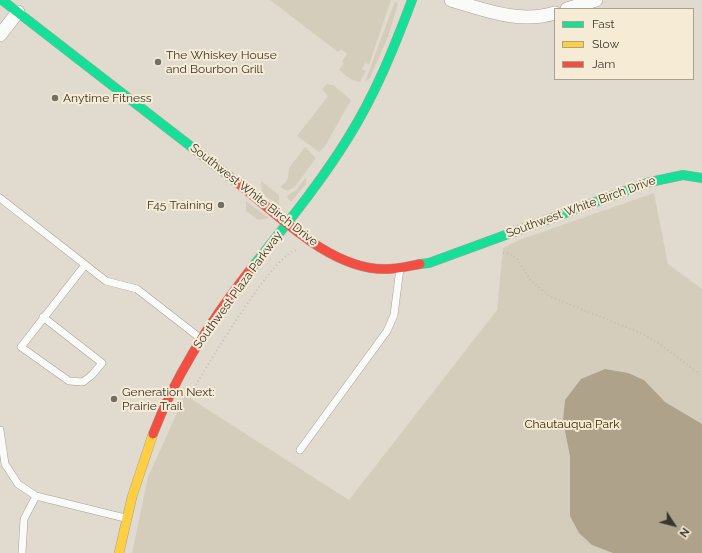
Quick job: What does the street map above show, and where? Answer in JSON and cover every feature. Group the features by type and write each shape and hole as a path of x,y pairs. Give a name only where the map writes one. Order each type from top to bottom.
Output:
{"street":[{"name":"Southwest White Birch Drive","path":"2,0 169,128 288,223 326,251 357,265 386,269 429,263 650,182 674,175 696,176 702,178"},
{"name":"Southwest Plaza Parkway","path":"119,553 126,519 144,457 157,423 200,338 245,276 288,223 320,180 353,132 370,102 392,54 412,0"},
{"path":"451,0 506,16 542,17 554,13"},
{"path":"570,8 596,0"},
{"path":"0,35 18,12"}],"lane":[{"path":"0,198 106,281 137,289 200,338"},
{"path":"44,317 102,362 92,375 83,382 69,382 21,347 44,317 85,265"},
{"path":"300,450 387,331 394,315 400,268"},
{"path":"0,430 5,464 18,484 36,496 126,519"},
{"path":"22,553 24,519 36,496"}],"path":[{"path":"196,385 230,328 281,260 293,250 300,250"},
{"path":"500,253 509,254 517,259 531,281 551,297 641,333 657,342 702,376"}],"green space":[{"path":"270,0 391,0 369,65 365,63 362,69 366,71 360,82 352,80 339,70 344,63 342,61 347,54 341,49 338,52"},
{"path":"395,1 398,4 388,37 370,78 365,82"},
{"path":"327,84 333,85 351,100 325,146 319,152 297,136 328,96 322,89"},
{"path":"305,147 316,158 295,187 287,191 280,187 287,181 289,168"},
{"path":"306,177 306,184 291,202 287,197 288,195 296,190"},
{"path":"261,181 279,195 279,205 262,194"},
{"name":"Chautauqua Park","path":"654,193 668,264 702,289 702,553 132,553 148,477 185,395 349,500 497,310 503,248 519,240"},
{"path":"246,201 269,218 258,220 246,211"}],"shaded area":[{"path":"605,369 628,373 644,380 665,402 702,424 702,553 613,553 592,545 579,533 570,516 570,456 563,421 565,400 581,379"}],"traffic: fast":[{"path":"2,0 238,183"},
{"path":"250,270 313,189 358,122 383,71 412,0"},
{"path":"420,264 429,263 650,182 683,175 702,178"}],"traffic: slow":[{"path":"119,553 132,497 153,434"}],"traffic: jam":[{"path":"238,183 307,239 346,261 366,267 387,269 420,264"},
{"path":"153,434 183,369 208,328 250,270"}],"place":[{"name":"The Whiskey House and Bourbon Grill","path":"158,62"},
{"name":"Anytime Fitness","path":"55,98"},
{"name":"F45 Training","path":"221,205"},
{"name":"Generation Next: Prairie Trail","path":"114,399"}]}
